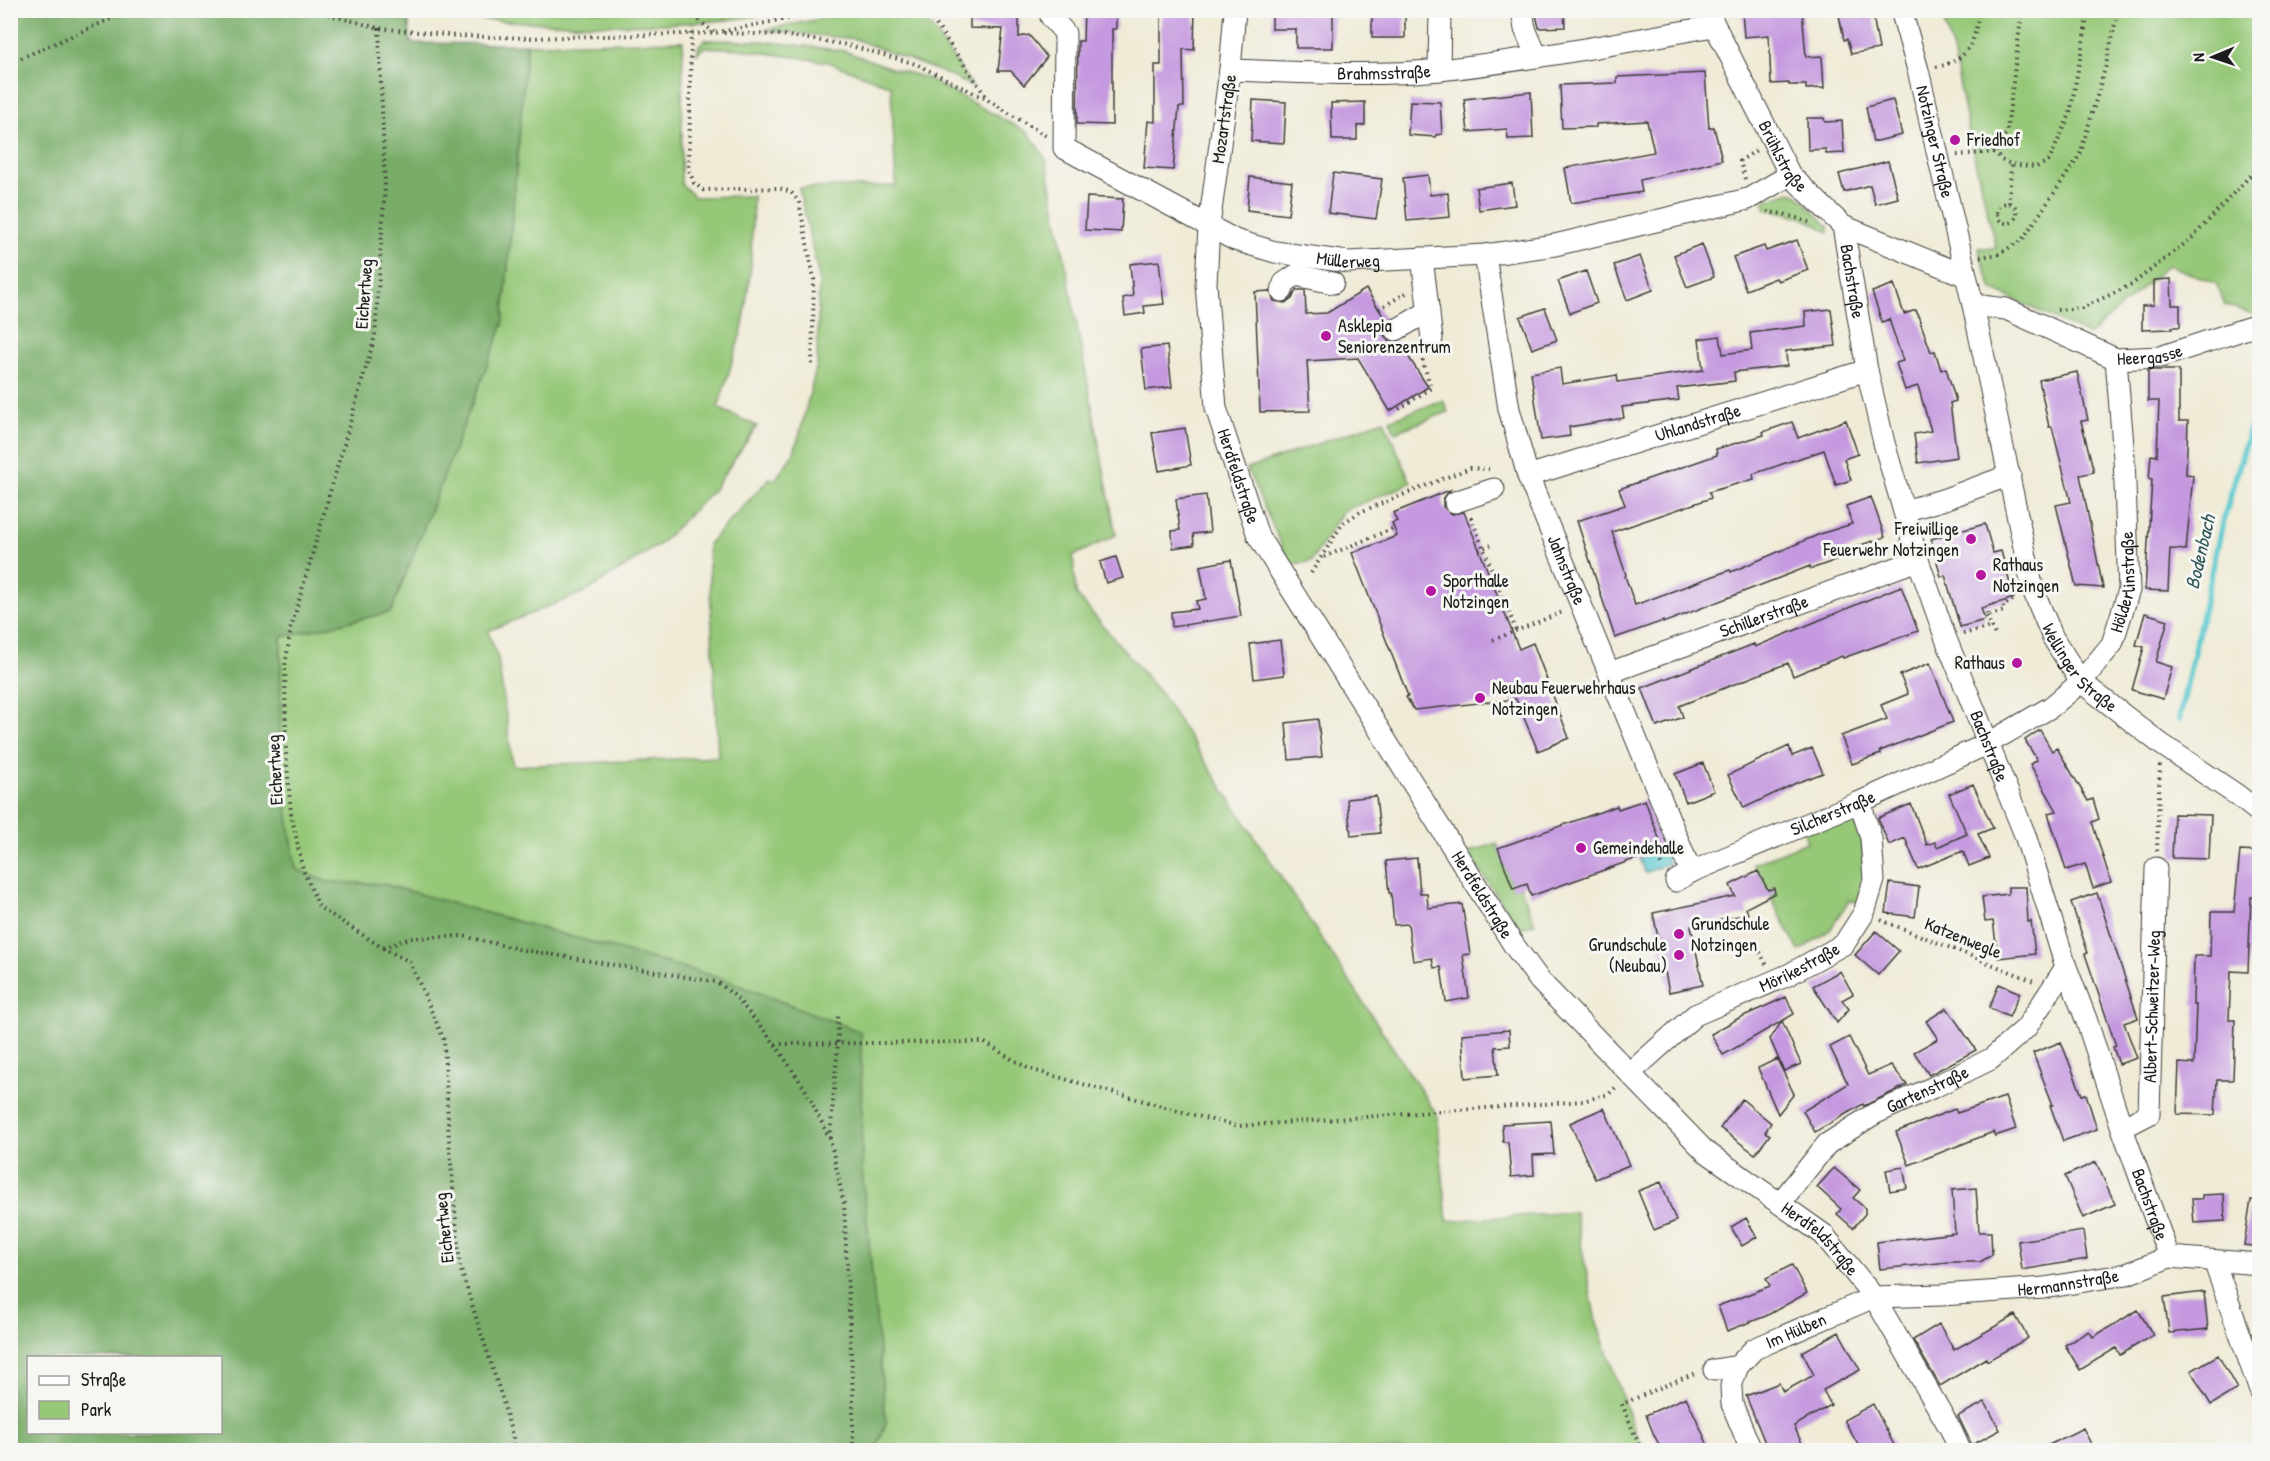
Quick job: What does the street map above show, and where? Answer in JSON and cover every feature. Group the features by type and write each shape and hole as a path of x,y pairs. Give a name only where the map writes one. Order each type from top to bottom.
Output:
{"street":[{"path":"1050,10 1050,17 1065,33 1064,148"},
{"name":"Mozartstraße","path":"1209,226 1230,70 1235,10"},
{"path":"1439,70 1440,10"},
{"path":"1522,10 1525,29 1537,57"},
{"name":"Notzinger Straße","path":"1901,10 1918,70 1966,276"},
{"name":"Brahmsstraße","path":"1230,70 1351,73 1439,70 1537,57 1710,18"},
{"name":"Brühlstraße","path":"1710,18 1790,175 1843,226 1966,276"},
{"name":"Müllerweg","path":"1064,148 1235,240 1275,252 1348,262 1485,255 1556,245 1757,204 1790,175"},
{"name":"Herdfeldstraße","path":"1209,226 1206,284 1216,408 1258,536 1518,941 1540,981 1705,1151 1823,1234 1874,1297 1951,1430 1960,1450"},
{"name":"Bachstraße","path":"1843,226 1867,370 1884,444 1918,560 1946,639 2025,835 2066,967 2169,1257"},
{"name":"Brühlstraße","path":"1909,254 1960,251"},
{"name":"Jahnstraße","path":"1485,255 1509,409 1528,477 1609,673 1676,873"},
{"path":"1422,258 1429,311 1426,345"},
{"path":"1282,291 1284,283 1296,275 1333,292 1332,260"},
{"name":"Wellinger Straße","path":"1966,276 2033,590 2053,638 2081,682 2161,744 2238,795 2259,813"},
{"name":"Heergasse","path":"1973,305 2006,309 2116,359 2160,357 2259,324"},
{"path":"1396,330 1429,311"},
{"name":"Hölderlinstraße","path":"1987,744 2051,707 2081,682 2112,644 2129,590 2124,458 2116,359"},
{"name":"Uhlandstraße","path":"1528,477 1867,370"},
{"path":"1904,511 1945,499 2010,475"},
{"path":"1459,500 1495,481"},
{"name":"Schillerstraße","path":"1609,673 1918,560"},
{"name":"Silcherstraße","path":"1676,873 1860,802 1987,744"},
{"name":"Mörikestraße","path":"1630,1073 1695,1016 1788,975 1844,944 1864,913 1874,880 1871,838 1860,802"},
{"name":"Albert-Schweitzer-Weg","path":"2122,1128 2149,1114 2156,868"},
{"name":"Gartenstraße","path":"1780,1203 1827,1144 1874,1114 1991,1059 2026,1028 2066,967"},
{"name":"Hermannstraße","path":"1874,1297 2044,1288 2127,1274 2169,1257 2259,1264"},
{"path":"2214,1261 2259,1391"},
{"name":"Im Hülben","path":"1738,1366 1754,1349 1874,1297"},
{"path":"1714,1370 1738,1366 1731,1386 1732,1404 1751,1450"}],"path":[{"path":"10,63 131,10"},
{"path":"311,10 379,28 457,36 530,38 715,33 782,35 849,45 916,64 988,100 1064,148"},
{"path":"684,10 715,33 832,10"},
{"path":"926,10 988,100"},
{"path":"1918,70 1948,64 1964,56 1976,35 1979,10"},
{"path":"1996,152 2007,131 2022,10"},
{"path":"1996,152 2001,160 2010,164 2036,166 2049,161 2070,114 2087,10"},
{"path":"1999,254 2022,240 2080,155 2106,65 2118,10"},
{"name":"Eichertweg","path":"379,28 385,186 375,336 291,628 285,677 286,753 291,813 303,870 318,907 383,948 410,962 444,1040 449,1140 460,1267 502,1398 516,1450"},
{"path":"692,33 689,170 691,177 694,183 703,190 778,188 792,192 799,202 814,279 812,365"},
{"path":"1772,141 1740,160 1757,204 1814,224"},
{"path":"1938,157 1996,152"},
{"path":"2009,203 2010,164"},
{"path":"2040,324 2046,311 2082,309 2131,285 2192,238 2259,165"},
{"path":"2009,203 2015,207 2017,215 2014,220 2006,222 1999,218 1998,210 2002,205 2009,203"},
{"path":"1379,309 1425,282"},
{"path":"1400,409 1431,388 1426,345"},
{"path":"1311,573 1343,523 1360,512 1470,468 1488,468 1495,481"},
{"path":"1459,500 1516,630"},
{"path":"1323,557 1394,528"},
{"path":"1481,549 1491,545"},
{"path":"1987,616 2004,611 2002,606 2033,590"},
{"path":"1493,640 1581,605"},
{"path":"1985,607 1995,635"},
{"path":"1946,639 1991,627"},
{"path":"2156,868 2161,744"},
{"path":"1656,852 1676,873"},
{"name":"Katzenwegle","path":"1864,913 2052,988"},
{"path":"383,948 410,938 463,936 518,949 717,982 735,996 776,1044 805,1089 830,1138 844,1204 853,1396 853,1450"},
{"path":"830,1138 838,1042 838,1014"},
{"path":"776,1044 982,1042 1029,1069 1239,1126 1583,1101 1610,1094 1630,1073"},
{"path":"1641,1450 1622,1404 1694,1374 1714,1370"}],"green space":[{"path":"846,10 920,11 973,87 949,75 855,39 764,30 839,15"},
{"path":"1942,10 2259,11 2259,316 2225,305 2216,283 2168,265 2089,335 1992,289 1978,248 1996,248"},
{"path":"10,11 389,11 408,15 411,43 527,44 503,324 391,612 281,637 280,763 296,869 327,882 383,884 720,978 861,1032 862,1169 886,1423 876,1450 11,1450"},
{"path":"389,11 791,11 696,22 600,25 408,15"},
{"path":"705,40 763,41 845,51 926,78 1029,133 1046,159 1116,535 1073,556 1076,594 1161,694 1437,1115 1447,1221 1575,1212 1595,1317 1631,1423 1644,1450 876,1450 886,1423 862,1169 861,1032 720,978 383,884 327,882 296,870 280,763 281,637 391,612 503,324 527,44 683,41 681,184 695,197 753,196 751,266 743,326 718,408 757,426 714,489 660,544 587,591 488,631 498,659 513,766 718,757 708,544 770,478 775,480 793,454 817,365 819,278 799,188 896,186 891,86 828,62 738,49 704,47 697,54 699,45"},
{"path":"1791,192 1798,195 1828,226 1829,233 1799,217 1766,209 1763,201"},
{"path":"1443,400 1448,412 1395,432 1390,420"},
{"path":"1384,420 1411,483 1343,511 1311,562 1290,564 1247,469"},
{"path":"1860,802 1866,904 1849,900 1830,930 1799,951 1753,864 1807,842 1802,827"},
{"path":"1497,843 1513,888 1520,886 1535,923 1520,928 1467,853"}],"water":[{"path":"1663,849 1669,863 1645,873 1639,858"}],"building":[{"path":"970,10 1019,10 1019,37 1029,35 1047,57 1024,85 1011,71 998,71 1003,29 970,28"},
{"path":"1084,10 1116,10 1116,29 1112,29 1112,125 1077,124 1078,41 1083,41"},
{"path":"1161,10 1195,10 1194,50 1183,49 1184,107 1179,107 1173,170 1144,168 1148,121 1155,122 1155,65 1161,65"},
{"path":"1272,10 1333,10 1333,48 1296,48 1296,29 1272,29"},
{"path":"1372,10 1405,10 1405,38 1372,38"},
{"path":"1535,10 1564,10 1565,27 1539,28"},
{"path":"1742,10 1802,10 1806,57 1822,56 1824,88 1806,89 1806,85 1789,85 1789,83 1771,84 1769,35 1744,37"},
{"path":"1838,10 1872,10 1879,49 1851,54 1847,39 1844,40"},
{"path":"1705,73 1709,128 1714,127 1722,160 1640,180 1642,192 1571,203 1565,168 1654,152 1647,121 1562,128 1560,85 1617,83 1617,77"},
{"path":"1531,92 1533,138 1508,139 1507,129 1468,132 1464,99"},
{"path":"1253,100 1286,102 1284,143 1251,141"},
{"path":"1893,100 1902,135 1873,142 1866,107"},
{"path":"1410,101 1440,102 1442,134 1435,137 1408,135"},
{"path":"1365,102 1365,125 1357,126 1357,140 1332,140 1331,103"},
{"path":"1807,118 1824,118 1825,122 1842,121 1844,153 1826,154 1826,149 1808,150"},
{"path":"1888,161 1898,198 1875,204 1870,185 1844,192 1839,174"},
{"path":"1333,173 1382,179 1376,219 1328,213"},
{"path":"1428,175 1430,195 1448,193 1450,217 1407,221 1403,178"},
{"path":"1250,177 1292,182 1288,215 1247,210"},
{"path":"1512,183 1515,205 1479,210 1476,188"},
{"path":"1087,197 1123,199 1121,232 1085,230"},
{"path":"1797,240 1808,270 1778,281 1776,278 1746,290 1733,257 1764,246 1766,251"},
{"path":"1702,244 1714,277 1687,287 1674,255"},
{"path":"1640,256 1653,290 1627,300 1614,265"},
{"path":"1159,261 1164,304 1144,306 1145,313 1125,316 1123,298 1133,296 1130,264"},
{"path":"1586,271 1597,303 1570,313 1558,281"},
{"path":"2171,279 2172,305 2180,305 2180,327 2142,330 2142,306 2154,305 2154,280"},
{"path":"1894,284 1904,314 1916,310 1931,352 1935,351 1941,370 1946,368 1956,401 1950,403 1957,457 1918,463 1914,434 1931,431 1918,386 1905,390 1896,363 1903,361 1889,319 1882,322 1872,292"},
{"name":"Asklepia Seniorenzentrum","path":"1366,289 1387,322 1383,329 1385,337 1390,341 1399,342 1428,387 1390,411 1358,358 1307,361 1310,411 1260,412 1255,292 1270,291 1274,301 1285,303 1292,299 1296,290 1305,290 1306,314 1327,313"},
{"path":"1545,308 1557,340 1532,349 1520,317"},
{"path":"1831,309 1836,346 1786,351 1787,366 1734,372 1735,381 1677,388 1679,400 1622,407 1624,418 1569,427 1570,436 1541,440 1531,373 1560,368 1562,384 1617,375 1618,382 1703,370 1699,339 1720,336 1723,354 1752,350 1750,333 1806,326 1805,312"},
{"path":"1167,346 1172,387 1146,390 1141,349"},
{"path":"2148,370 2179,370 2179,421 2188,421 2186,474 2193,475 2186,550 2170,549 2168,591 2145,590 2152,479 2149,479 2151,455 2157,456 2159,401 2148,401"},
{"path":"2077,372 2088,420 2081,421 2094,472 2080,475 2103,588 2076,586 2056,505 2071,502 2052,427 2049,427 2039,380"},
{"path":"1846,420 1858,454 1844,459 1851,480 1836,485 1824,450 1753,474 1754,479 1709,492 1711,498 1612,532 1625,576 1635,605 1730,570 1731,572 1820,534 1852,524 1846,506 1871,497 1885,537 1840,552 1842,558 1811,569 1810,566 1663,623 1663,621 1615,638 1577,521 1625,505 1619,489 1717,455 1716,449 1764,435 1763,432 1792,422 1798,438"},
{"path":"1185,428 1191,465 1159,471 1152,433"},
{"name":"Sporthalle Notzingen","path":"1450,490 1443,499 1443,507 1452,514 1464,512 1519,649 1533,643 1569,738 1538,751 1516,699 1414,710 1406,697 1408,696 1352,553 1397,536 1392,523 1397,521 1393,513"},
{"path":"1206,495 1210,532 1193,534 1194,545 1173,548 1172,531 1180,530 1176,499"},
{"name":"Rathaus Notzingen","path":"1985,524 1993,553 2001,551 2014,598 1981,608 1985,620 1960,627 1945,575 1941,577 1931,539"},
{"path":"1116,557 1123,578 1106,583 1100,562"},
{"path":"1231,560 1241,616 1172,627 1171,612 1198,609 1196,601 1206,599 1200,566"},
{"path":"1901,586 1918,631 1843,658 1842,656 1793,676 1788,663 1679,706 1683,717 1657,727 1642,688 1754,644 1755,647"},
{"path":"2145,613 2168,620 2156,662 2172,667 2163,699 2132,690 2144,647 2136,645"},
{"path":"1280,640 1284,675 1254,679 1250,644"},
{"path":"1930,663 1953,722 1880,751 1881,754 1852,764 1841,736 1887,719 1881,705 1908,694 1900,675"},
{"path":"1318,719 1322,757 1289,760 1286,723"},
{"path":"2040,730 2052,751 2057,748 2088,801 2093,799 2099,819 2092,822 2111,882 2093,888 2085,864 2066,870 2048,813 2057,811 2030,764 2037,760 2025,740"},
{"path":"1789,746 1792,756 1812,748 1823,773 1744,808 1728,775"},
{"path":"1703,763 1714,791 1686,802 1675,774"},
{"path":"1973,784 1993,828 1978,834 1989,858 1969,866 1963,851 1918,869 1905,838 1889,845 1878,818 1911,804 1927,845 1935,842 1937,847 1967,834 1949,794"},
{"path":"1376,796 1380,833 1351,836 1347,799"},
{"name":"Gemeindehalle","path":"1645,800 1663,849 1531,896 1527,884 1513,889 1498,848 1617,806 1618,809"},
{"path":"2174,814 2211,815 2209,859 2172,858"},
{"path":"2240,851 2259,852 2259,898 2251,897 2248,972 2231,971 2229,1020 2235,1020 2233,1080 2217,1080 2215,1115 2177,1114 2179,1063 2194,1064 2196,1005 2193,1005 2194,956 2210,956 2211,912 2234,912"},
{"path":"1417,858 1420,893 1427,893 1428,908 1462,904 1470,954 1463,955 1469,998 1446,1002 1441,967 1434,968 1432,958 1413,961 1408,924 1394,925 1386,861"},
{"name":"Grundschule (Neubau)","path":"1758,871 1768,890 1774,888 1775,893 1746,908 1748,914 1691,926 1703,985 1669,992 1653,913 1735,896 1730,885"},
{"path":"1890,883 1919,887 1915,917 1886,913"},
{"path":"2008,887 2026,887 2028,922 2031,921 2035,954 1998,958 1993,921 1985,922 1982,897 2008,894"},
{"path":"2097,893 2138,1018 2124,1023 2137,1058 2119,1064 2113,1047 2116,1046 2085,954 2088,953 2071,902"},
{"path":"1876,931 1899,951 1878,975 1855,955"},
{"path":"1840,971 1853,994 1842,1000 1849,1009 1837,1023 1813,986"},
{"path":"1999,984 2020,993 2009,1017 1989,1008"},
{"path":"1786,997 1794,1014 1723,1055 1711,1034 1739,1018"},
{"path":"1947,1008 1976,1050 1929,1075 1914,1052 1938,1039 1926,1021"},
{"path":"1782,1021 1801,1064 1784,1071 1770,1039"},
{"path":"1509,1030 1510,1046 1495,1047 1498,1075 1465,1078 1462,1034"},
{"path":"1849,1037 1868,1075 1891,1065 1907,1085 1864,1106 1863,1104 1815,1132 1803,1111 1848,1084 1830,1047"},
{"path":"2061,1042 2082,1095 2086,1094 2097,1129 2063,1141 2050,1105 2053,1105 2033,1053"},
{"path":"1777,1059 1794,1094 1778,1114 1758,1068"},
{"path":"2005,1097 2016,1129 1995,1136 1993,1132 1909,1165 1896,1132 1955,1109 1957,1113"},
{"path":"1742,1099 1771,1123 1765,1132 1770,1135 1755,1154 1720,1128"},
{"path":"1604,1108 1629,1165 1595,1179 1570,1123"},
{"path":"1551,1121 1554,1154 1533,1155 1534,1175 1511,1177 1508,1142 1503,1142 1502,1124"},
{"path":"2096,1162 2115,1204 2083,1218 2065,1176"},
{"path":"1903,1167 1907,1188 1890,1191 1886,1170"},
{"path":"1834,1168 1860,1190 1853,1198 1865,1208 1865,1214 1853,1228 1837,1214 1841,1209 1817,1187"},
{"path":"1661,1182 1676,1221 1654,1230 1638,1191"},
{"path":"1976,1188 1979,1232 1991,1232 1992,1255 1980,1262 1949,1262 1880,1269 1877,1242 1955,1233 1952,1190"},
{"path":"2224,1194 2225,1221 2194,1223 2192,1199 2202,1199 2202,1195"},
{"path":"2251,1200 2259,1200 2259,1247 2244,1245"},
{"path":"1746,1218 1757,1237 1742,1246 1731,1227"},
{"path":"2083,1231 2087,1259 2022,1270 2018,1241"},
{"path":"1792,1265 1807,1293 1766,1316 1727,1331 1718,1306 1770,1286 1766,1278"},
{"path":"2204,1292 2208,1329 2169,1333 2164,1297"},
{"path":"2138,1310 2153,1335 2120,1355 2116,1348 2080,1370 2065,1345 2089,1331 2093,1337"},
{"path":"2015,1315 2028,1338 1987,1361 1986,1358 1940,1386 1913,1340 1939,1324 1954,1350"},
{"path":"1839,1332 1860,1370 1823,1390 1831,1405 1794,1426 1805,1450 1768,1450 1746,1396 1779,1383 1783,1392 1814,1375 1802,1352"},
{"path":"2218,1355 2237,1389 2211,1405 2191,1371"},
{"path":"1686,1397 1710,1450 1662,1450 1646,1415"},
{"path":"1985,1402 2000,1430 1972,1445 1958,1416"},
{"path":"1873,1404 1894,1445 1884,1450 1861,1450 1844,1420"},
{"path":"2083,1428 2094,1450 2039,1450"}],"waterway":[{"name":"Bodenbach","path":"2179,719 2222,525 2260,394"}],"place":[{"name":"Friedhof","path":"1955,140"},
{"name":"Asklepia Seniorenzentrum","path":"1326,336"},
{"name":"Freiwillige Feuerwehr Notzingen","path":"1971,539"},
{"name":"Rathaus Notzingen","path":"1981,575"},
{"name":"Sporthalle Notzingen","path":"1431,591"},
{"name":"Rathaus","path":"2017,663"},
{"name":"Neubau Feuerwehrhaus Notzingen","path":"1480,698"},
{"name":"Gemeindehalle","path":"1581,848"},
{"name":"Grundschule Notzingen","path":"1679,934"},
{"name":"Grundschule (Neubau)","path":"1679,955"}]}
